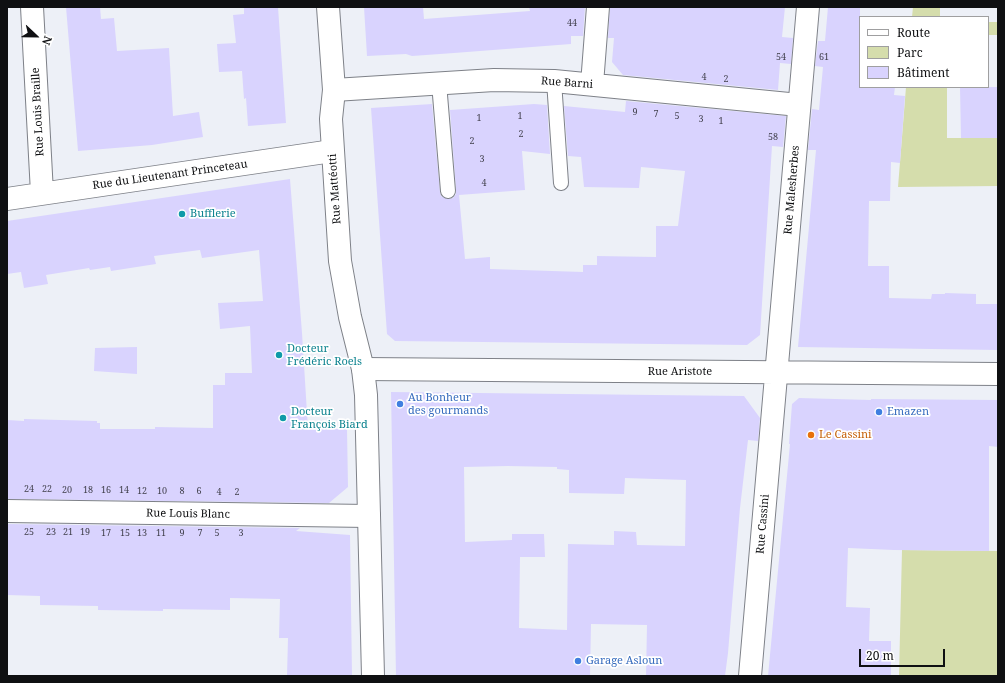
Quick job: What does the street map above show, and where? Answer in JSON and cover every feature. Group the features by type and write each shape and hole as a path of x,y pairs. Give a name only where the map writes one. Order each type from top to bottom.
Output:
{"street":[{"name":"Rue Louis Braille","path":"32,7 42,193"},
{"name":"Rue Mattéotti","path":"328,7 334,90 331,120 332,151 340,261 350,316 363,369 366,395 373,676"},
{"path":"592,84 598,7"},
{"name":"Rue Malesherbes","path":"776,372 808,7"},
{"name":"Rue Barni","path":"334,90 494,80 554,81 799,105"},
{"name":"Rue du Lieutenant Princeteau","path":"7,199 332,151"},
{"name":"Rue Aristote","path":"363,369 998,374"},
{"name":"Rue Cassini","path":"750,676 776,372"},
{"name":"Rue Louis Blanc","path":"7,511 369,516"}],"lane":[{"path":"554,81 560,184"},
{"path":"439,83 448,191"}],"green space":[{"path":"913,7 940,7 940,16 912,16"},
{"path":"989,22 998,22 998,35 989,35"},
{"path":"906,88 947,88 947,138 998,138 998,186 898,187"},
{"path":"902,550 998,551 998,676 899,676"}],"building":[{"path":"66,7 100,7 101,19 114,18 117,51 169,48 173,116 199,112 203,137 152,145 78,151"},
{"path":"244,7 278,7 286,123 248,126 242,71 219,72 217,44 236,43 233,15 244,14"},
{"path":"364,7 423,7 424,19 530,11 529,7 585,7 583,36 571,36 571,44 412,56 406,54 367,56"},
{"path":"610,7 785,7 782,37 793,38 791,64 780,63 778,90 623,75 612,62 614,38 608,38"},
{"path":"828,7 860,7 859,88 895,88 894,95 905,96 900,163 891,162 890,201 869,201 868,266 889,266 889,298 931,299 932,294 976,294 976,304 998,304 998,350 798,347 816,150 808,150 812,109 819,110 823,67 815,66 818,41 825,41"},
{"path":"998,87 998,138 961,138 960,88"},
{"path":"626,101 786,116 783,147 772,146 760,335 747,345 395,341 387,334 371,108 432,104 440,192 441,196 448,199 453,198 456,194 450,110 534,104 547,105 550,154 522,151 525,190 459,195 465,259 490,257 490,269 583,272 583,265 597,265 597,256 656,257 656,226 678,226 685,171 641,167 639,188 584,187 581,157 568,156 564,106 625,112"},
{"path":"290,179 308,429 347,429 348,487 329,503 7,499 7,420 97,421 97,423 100,423 100,429 155,429 155,427 213,428 213,385 225,385 225,373 252,373 250,326 220,329 218,303 263,301 259,250 202,258 200,250 154,256 156,264 111,271 110,267 90,270 89,268 46,275 48,284 24,288 21,272 7,274 7,221"},
{"path":"137,347 137,374 94,371 95,348"},
{"path":"391,392 744,396 760,418 758,441 748,440 740,508 725,676 646,676 647,625 591,624 590,676 396,676","holes":["464,467 557,467 557,469 569,470 569,493 624,494 625,478 686,480 685,546 637,545 636,532 614,531 614,545 568,544 567,630 519,628 520,557 545,557 544,534 512,534 512,540 465,542"]},
{"path":"799,398 871,400 998,400 998,447 989,446 989,551 848,548 846,607 870,608 869,641 891,641 891,676 768,676 790,444 792,404"},
{"path":"7,524 300,528 296,531 350,535 352,676 287,676 288,638 279,638 280,599 230,598 230,610 163,609 163,611 98,610 98,606 40,605 40,596 7,595"}],"place":[{"name":"Bufflerie","path":"182,214"},
{"name":"Docteur Frédéric Roels","path":"279,355"},
{"name":"Au Bonheur des gourmands","path":"400,404"},
{"name":"Emazen","path":"879,412"},
{"name":"Docteur François Biard","path":"283,418"},
{"name":"Le Cassini","path":"811,435"},
{"name":"Garage Asloun","path":"578,661"}]}
